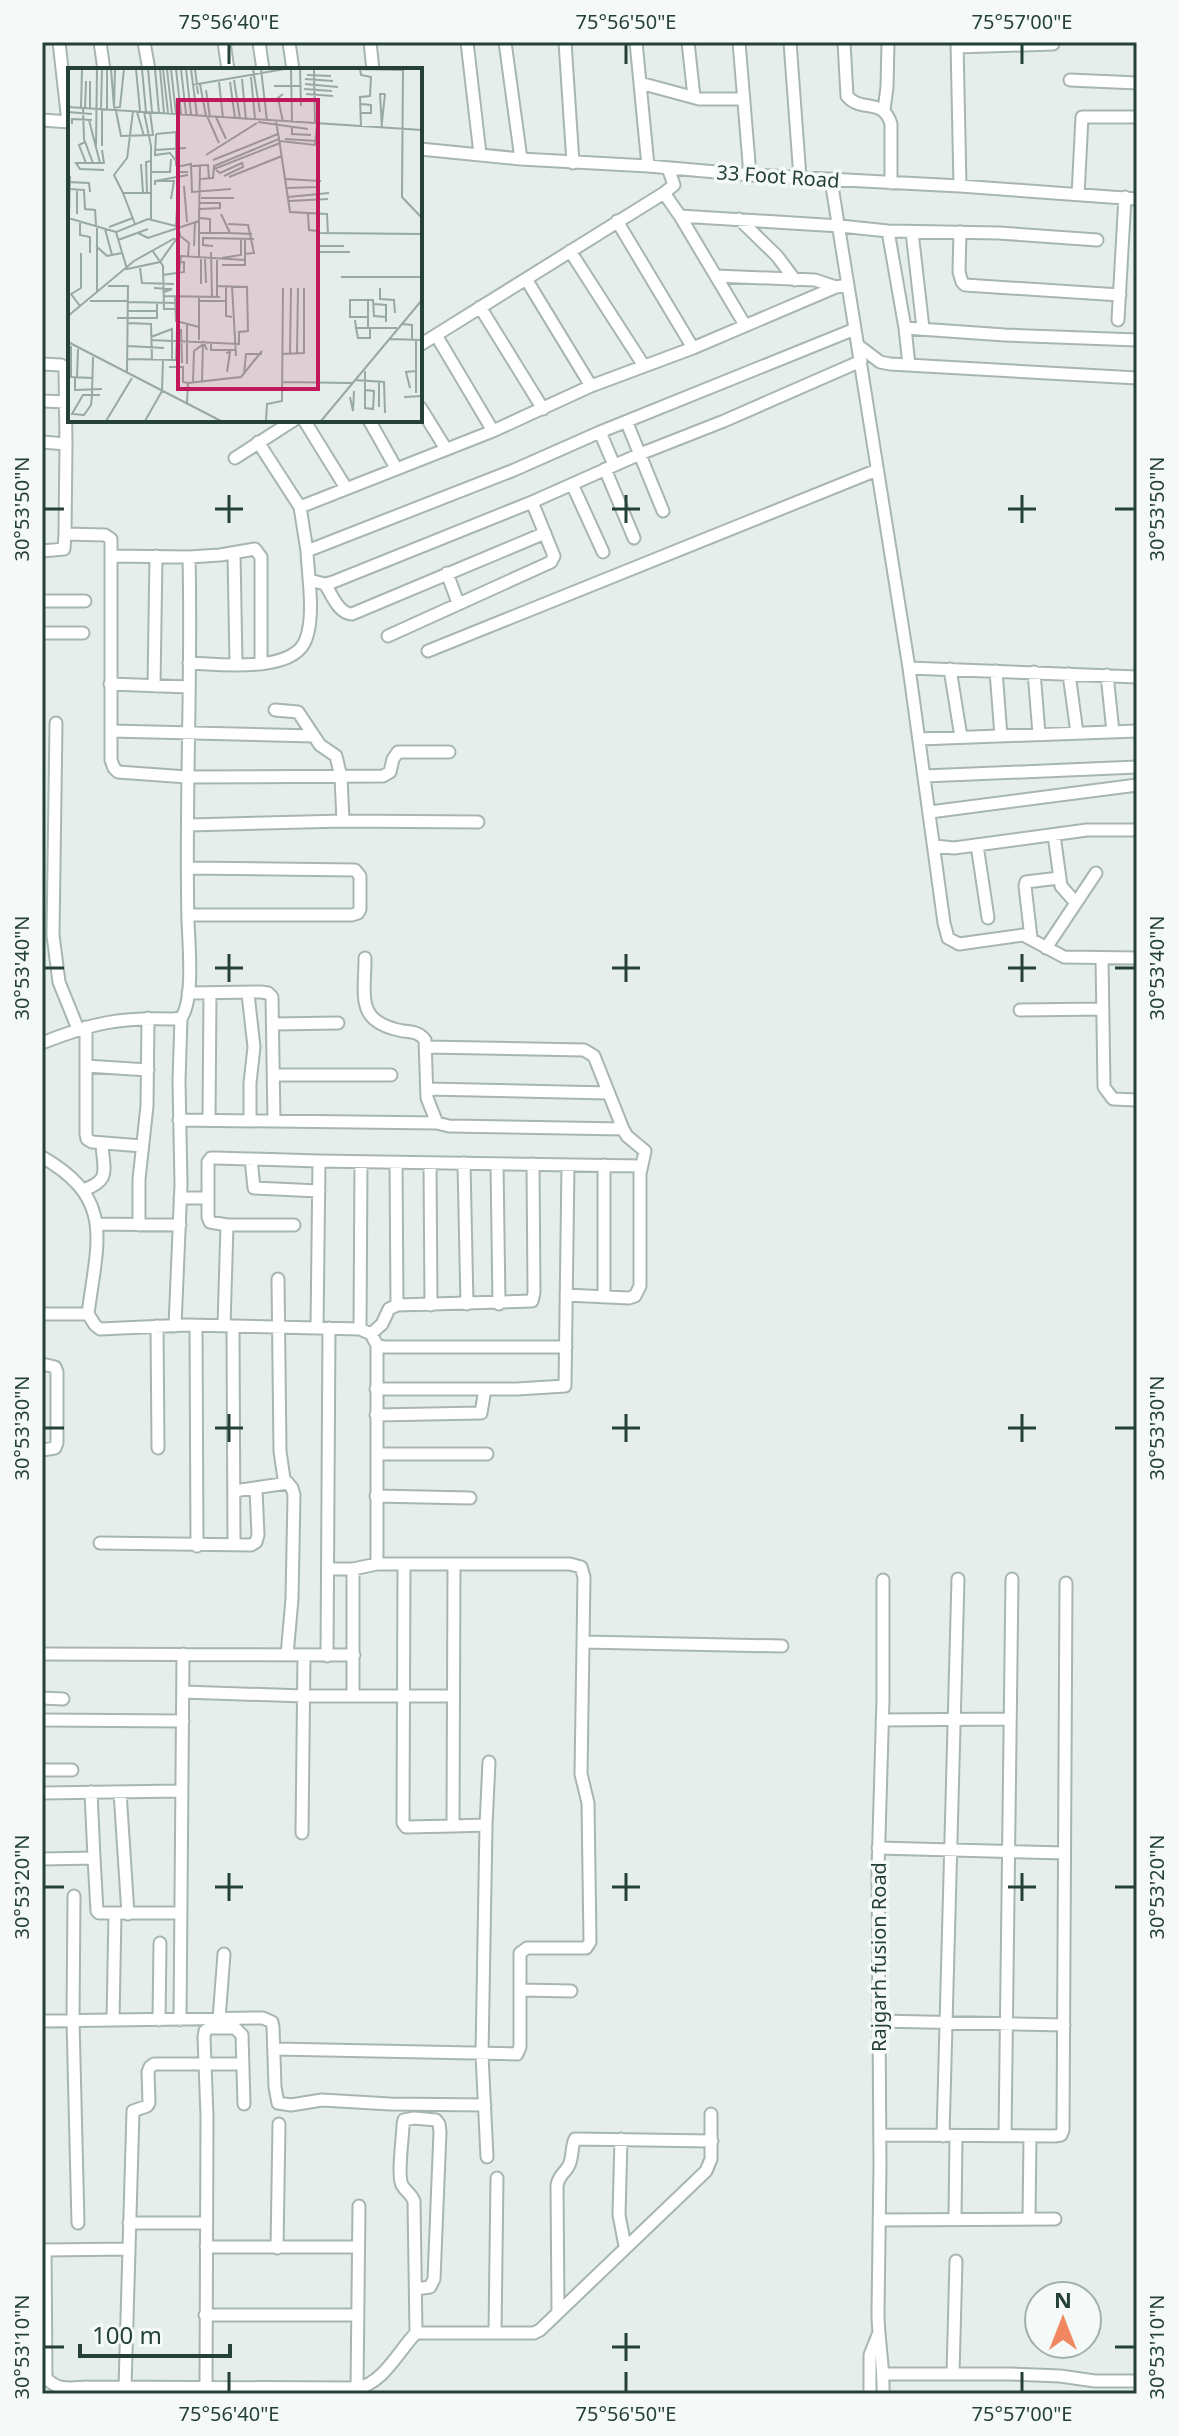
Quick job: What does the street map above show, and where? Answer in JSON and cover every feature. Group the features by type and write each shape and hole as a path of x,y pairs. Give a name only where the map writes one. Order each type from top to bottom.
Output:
{"street":[{"path":"59,42 68,114"},
{"path":"100,42 104,68"},
{"path":"144,42 149,68"},
{"path":"224,42 228,68"},
{"path":"259,42 263,68"},
{"path":"289,42 293,68"},
{"path":"370,42 373,68"},
{"path":"505,42 521,159"},
{"path":"565,42 573,163"},
{"path":"636,42 648,166"},
{"path":"688,42 694,97"},
{"path":"739,42 750,175"},
{"path":"790,42 800,178"},
{"path":"844,42 847,96 855,104 884,110"},
{"path":"888,42 884,110 891,124 891,183"},
{"path":"469,43 480,154"},
{"path":"960,186 957,44 1053,44"},
{"path":"1070,80 1137,83"},
{"path":"640,83 710,100 744,99"},
{"path":"1078,195 1082,117 1137,117"},
{"path":"42,120 68,122"},
{"name":"33 Foot Road","path":"422,149 573,163 1131,198"},
{"path":"422,344 664,193 674,185 668,168"},
{"path":"831,180 840,226 842,286 859,346 948,938 959,944 1015,935 1031,938 1064,957 1136,960"},
{"path":"664,193 745,325"},
{"path":"1118,320 1131,198"},
{"path":"680,216 888,231 1097,240"},
{"path":"739,219 777,256 795,280"},
{"path":"617,221 693,348"},
{"path":"888,231 909,365"},
{"path":"912,232 923,328"},
{"path":"960,232 959,272 965,285 1120,295"},
{"path":"570,251 644,366"},
{"path":"716,276 823,281 842,286"},
{"path":"526,279 591,386"},
{"path":"300,507 493,431 591,386 693,348 842,286"},
{"path":"480,307 543,409"},
{"path":"905,328 1137,340"},
{"path":"307,551 429,505 855,329"},
{"path":"436,335 493,431"},
{"path":"859,346 880,362 1137,378"},
{"path":"309,580 325,584 532,502 861,361"},
{"path":"42,364 65,368 67,402 64,549 42,551"},
{"path":"42,401 67,402"},
{"path":"422,410 446,449"},
{"path":"235,458 291,422"},
{"path":"305,422 346,488"},
{"path":"370,422 396,468"},
{"path":"627,423 663,511"},
{"path":"600,432 634,538"},
{"path":"42,442 66,444"},
{"path":"189,663 261,664 280,661 296,654 306,642 309,580 300,507 258,442"},
{"path":"428,651 877,470"},
{"path":"572,484 603,552"},
{"path":"388,636 551,562 554,556 532,502"},
{"path":"325,584 342,610 352,614 545,533"},
{"path":"65,534 109,536 112,556 111,760 118,772 187,777 387,775 398,752 449,752"},
{"path":"112,556 189,557 255,549 261,557 261,664"},
{"path":"234,553 236,664"},
{"path":"154,686 156,556"},
{"path":"175,1326 180,1225 181,1018 185,1013 188,993 189,557"},
{"path":"447,573 458,603"},
{"path":"42,601 85,601"},
{"path":"42,633 83,633"},
{"path":"909,668 1137,677"},
{"path":"950,669 961,737"},
{"path":"996,671 1001,736"},
{"path":"1034,672 1039,734"},
{"path":"1069,674 1077,733"},
{"path":"1107,675 1113,732"},
{"path":"110,684 189,687"},
{"path":"275,710 298,712 320,745 336,756 341,777 343,821"},
{"path":"56,723 53,935 59,982 82,1028 87,1139 142,1146"},
{"path":"111,731 313,736"},
{"path":"919,739 1137,731"},
{"path":"925,776 1137,767"},
{"path":"930,812 1137,785"},
{"path":"189,825 343,821 478,822"},
{"path":"935,846 946,849 1102,829 1137,830"},
{"path":"1054,835 1061,886 1076,903"},
{"path":"977,845 988,918"},
{"path":"188,915 352,915 360,909 360,876 355,870 189,868"},
{"path":"1046,948 1096,873"},
{"path":"1031,938 1026,882 1059,878"},
{"path":"365,958 365,1004 372,1019 391,1028 422,1035 426,1047 429,1107 437,1123"},
{"path":"1102,958 1104,1087 1113,1099 1137,1100"},
{"path":"188,993 261,992 272,997 274,1121"},
{"path":"209,1120 210,993"},
{"path":"248,994 254,1047 250,1121"},
{"path":"1020,1010 1103,1009"},
{"path":"139,1225 148,1018"},
{"path":"42,1043 82,1028 122,1019 181,1018"},
{"path":"274,1024 338,1023"},
{"path":"426,1047 584,1050 594,1056 623,1129 644,1148 638,1292 629,1298 566,1295"},
{"path":"86,1066 148,1070"},
{"path":"274,1075 391,1075"},
{"path":"427,1089 608,1093"},
{"path":"179,1120 623,1129"},
{"path":"83,1190 99,1184 103,1179 102,1143"},
{"path":"42,1157 79,1184 92,1204 98,1224 88,1314 100,1329 157,1326 323,1328 369,1336 384,1347 566,1347"},
{"path":"294,1225 210,1222 208,1162 211,1158 641,1166"},
{"path":"251,1159 254,1188 319,1191"},
{"path":"319,1161 328,1569 327,1656"},
{"path":"361,1162 369,1336 376,1389 377,1564"},
{"path":"396,1162 397,1305"},
{"path":"430,1163 431,1305"},
{"path":"464,1163 467,1304"},
{"path":"497,1164 499,1304"},
{"path":"369,1336 382,1324 389,1309 397,1305 499,1304 530,1302 533,1299 533,1164"},
{"path":"376,1389 564,1387 568,1165"},
{"path":"604,1165 604,1297"},
{"path":"180,1198 208,1198"},
{"path":"98,1224 180,1225"},
{"path":"227,1225 234,1544"},
{"path":"278,1279 280,1451 282,1473 294,1495 292,1599 287,1655"},
{"path":"42,1314 88,1314"},
{"path":"157,1326 158,1448"},
{"path":"196,1326 197,1546"},
{"path":"42,1364 55,1367 57,1372 57,1443 55,1448 42,1450"},
{"path":"376,1415 481,1413 485,1389"},
{"path":"377,1454 487,1454"},
{"path":"234,1491 288,1483"},
{"path":"100,1543 251,1545 258,1535 256,1489"},
{"path":"376,1496 470,1498"},
{"path":"276,2049 512,2055 519,2052 519,1958 522,1950 586,1948 590,1942 588,1803 581,1774 584,1577 581,1567 570,1564 377,1564 353,1569 328,1569"},
{"path":"453,1826 454,1564"},
{"path":"404,1566 403,1823 406,1827 414,1828 486,1825"},
{"path":"353,1569 353,1695"},
{"path":"955,2219 945,2022 958,1579"},
{"path":"1005,2136 1012,1579"},
{"name":"Rajgarh fusion Road","path":"883,1580 878,1848 878,2334 883,2355 883,2394"},
{"path":"880,2135 1055,2136 1061,2135 1063,2130 1066,1583"},
{"path":"583,1642 782,1646"},
{"path":"42,1654 354,1655"},
{"path":"180,2020 183,1654"},
{"path":"302,1833 304,1655"},
{"path":"183,1692 453,1696"},
{"path":"42,1698 63,1699"},
{"path":"882,1720 1009,1719"},
{"path":"42,1720 183,1721"},
{"path":"487,2157 482,2055 489,1762"},
{"path":"42,1770 72,1770"},
{"path":"42,1793 181,1791"},
{"path":"91,1792 97,1911 121,1914 181,1913"},
{"path":"113,2020 121,1914 120,1792"},
{"path":"878,1848 1064,1853"},
{"path":"42,1859 94,1858"},
{"path":"74,1896 73,2020 78,2223"},
{"path":"159,2020 160,1943"},
{"path":"219,2019 224,1954"},
{"path":"521,1990 571,1991"},
{"path":"42,2021 269,2019 276,2049 276,2099 283,2105 322,2100 485,2105"},
{"path":"879,2021 1064,2025"},
{"path":"206,2387 205,2031 210,2028 235,2028 242,2035 244,2104"},
{"path":"125,2388 133,2111 149,2103 148,2072 154,2064 243,2064"},
{"path":"416,2333 534,2333 706,2171 711,2159 711,2114"},
{"path":"128,2249 43,2250 46,2378 53,2386 86,2391 206,2387 337,2391 368,2386 416,2333 414,2201 410,2192 403,2187 401,2177 403,2124 404,2120 414,2118 436,2120 440,2132 434,2279 430,2287 416,2289"},
{"path":"277,2248 279,2124"},
{"path":"1029,2219 1030,2136"},
{"path":"558,2310 557,2180 569,2165 575,2139 712,2141"},
{"path":"621,2139 619,2215 625,2246"},
{"path":"495,2333 497,2178"},
{"path":"357,2388 359,2206"},
{"path":"879,2220 1055,2219"},
{"path":"129,2223 205,2223"},
{"path":"206,2247 358,2247"},
{"path":"953,2374 956,2261"},
{"path":"205,2315 358,2315"},
{"name":"Rajgarh fusion Road","path":"870,2394 870,2355 878,2334"},
{"path":"883,2374 1045,2375 1095,2381 1137,2381"}]}
